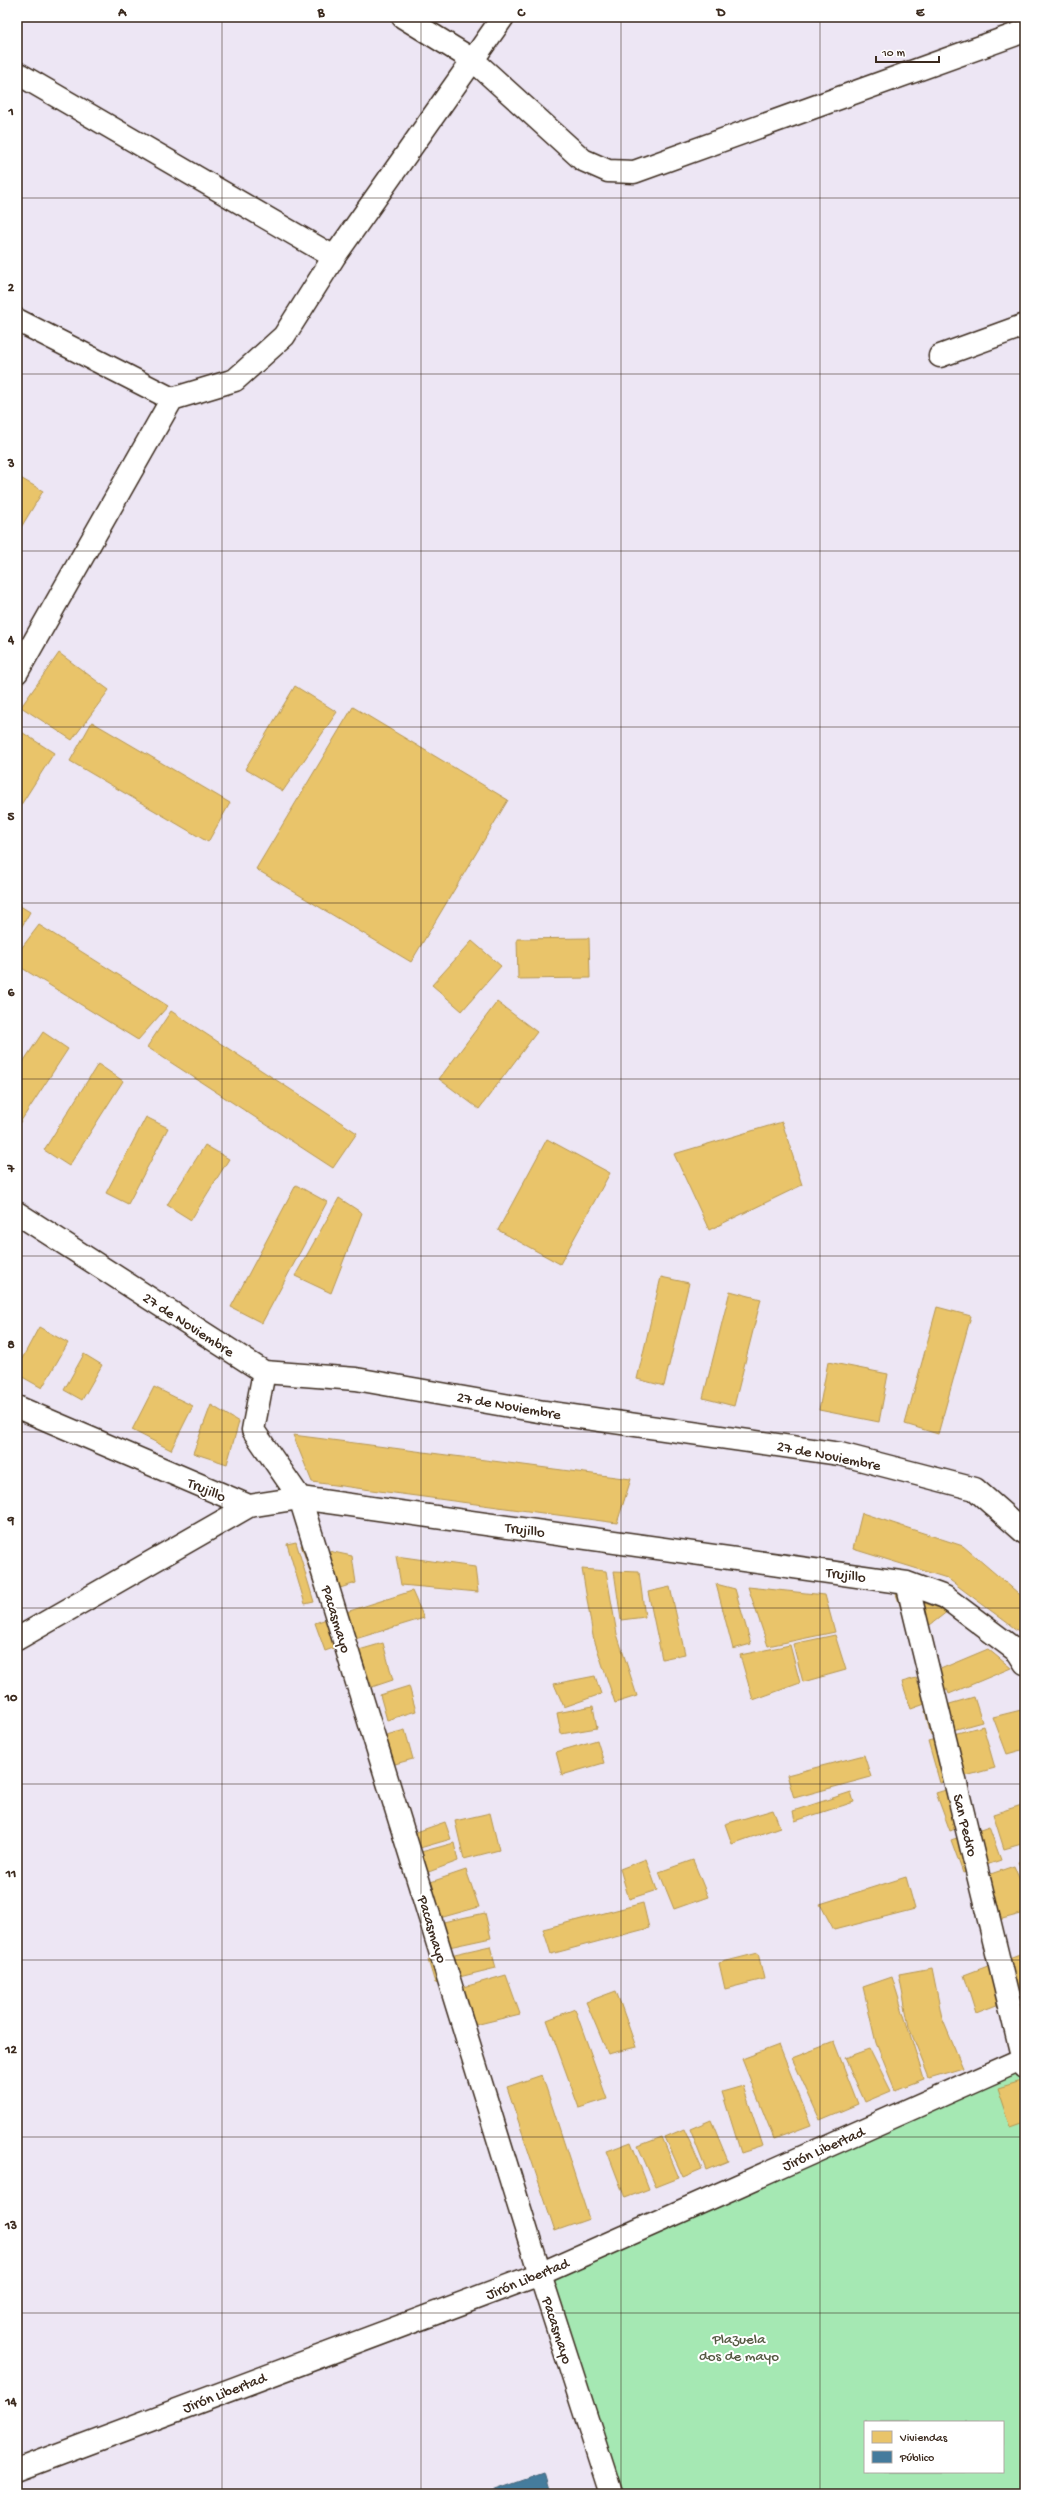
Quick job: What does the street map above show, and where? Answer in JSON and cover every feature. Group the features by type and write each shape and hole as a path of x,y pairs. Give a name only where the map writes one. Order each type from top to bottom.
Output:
{"street":[{"path":"404,17 474,60 583,160 608,171 634,172 1025,31"},
{"path":"17,672 172,399 235,380 284,336 334,257 503,17"},
{"path":"17,73 334,257"},
{"path":"17,320 172,399"},
{"path":"940,356 1025,325"},
{"name":"27 de Noviembre","path":"17,1213 264,1372 356,1379 544,1412 840,1454 975,1489 1025,1533"},
{"name":"Pacasmayo","path":"264,1372 253,1430 300,1498 540,2274 611,2494"},
{"name":"Trujillo","path":"17,1407 248,1506 300,1498 907,1583 945,1597 1018,1652 1025,1663"},
{"path":"17,1639 248,1506"},
{"name":"San Pedro","path":"907,1583 1024,2061"},
{"name":"Jirón Libertad","path":"17,2470 540,2274 1024,2061"}],"green space":[{"name":"Plazuela dos de mayo","path":"1025,2068 1025,2494 611,2494 540,2274"}],"building: Viviendas":[{"path":"17,476 43,491 17,534"},
{"path":"59,653 109,690 72,740 21,707"},
{"path":"295,686 337,712 283,791 245,769"},
{"path":"353,707 508,800 411,962 256,869"},
{"path":"92,722 230,803 208,842 70,761"},
{"path":"17,729 54,753 17,811"},
{"path":"17,904 30,912 17,935"},
{"path":"39,925 168,1006 138,1040 17,965 17,954"},
{"path":"589,938 590,978 518,979 517,939"},
{"path":"472,941 501,966 462,1011 432,985"},
{"path":"497,1002 537,1032 479,1109 439,1079"},
{"path":"171,1011 357,1133 333,1168 147,1047"},
{"path":"43,1032 68,1049 17,1127 17,1071"},
{"path":"98,1064 123,1081 69,1166 44,1150"},
{"path":"146,1117 168,1128 128,1204 106,1193"},
{"path":"782,1122 802,1185 709,1230 674,1154"},
{"path":"547,1139 610,1173 560,1264 498,1230"},
{"path":"205,1145 229,1159 191,1220 167,1205"},
{"path":"296,1185 327,1202 262,1323 231,1307"},
{"path":"339,1198 362,1213 331,1293 295,1276"},
{"path":"661,1277 689,1283 664,1386 637,1379"},
{"path":"730,1291 761,1299 734,1406 703,1398"},
{"path":"937,1307 971,1316 938,1434 905,1424"},
{"path":"39,1327 68,1343 42,1388 17,1374 17,1368"},
{"path":"84,1354 102,1365 82,1400 64,1390"},
{"path":"828,1362 888,1374 879,1422 819,1410"},
{"path":"154,1387 193,1406 171,1450 132,1430"},
{"path":"211,1405 239,1422 227,1464 193,1453"},
{"path":"293,1435 631,1479 617,1523 312,1482"},
{"path":"862,1513 963,1546 1025,1599 1025,1636 947,1578 853,1549"},
{"path":"296,1542 314,1602 305,1604 287,1544"},
{"path":"301,1545 352,1556 356,1583 318,1595"},
{"path":"396,1556 475,1567 478,1592 401,1585"},
{"path":"582,1569 606,1571 617,1634 637,1696 615,1703 593,1636"},
{"path":"614,1571 639,1572 645,1617 621,1620"},
{"path":"716,1584 735,1589 751,1644 733,1649"},
{"path":"670,1587 685,1654 662,1659 648,1592"},
{"path":"748,1587 825,1595 835,1632 768,1646"},
{"path":"412,1591 424,1618 352,1640 343,1613"},
{"path":"896,1594 918,1601 948,1611 912,1639"},
{"path":"335,1616 345,1644 325,1651 315,1623"},
{"path":"835,1635 846,1670 803,1682 793,1644"},
{"path":"383,1643 393,1680 372,1687 359,1650"},
{"path":"790,1645 800,1683 753,1700 740,1655"},
{"path":"988,1649 1011,1668 949,1694 947,1689 922,1695 925,1704 911,1709 902,1682 916,1678 919,1685 942,1679 938,1670"},
{"path":"595,1676 601,1694 564,1707 554,1684"},
{"path":"409,1686 416,1711 387,1720 380,1695"},
{"path":"974,1697 982,1722 931,1736 925,1711"},
{"path":"593,1706 597,1728 561,1734 557,1713"},
{"path":"1021,1710 1025,1720 1025,1749 1007,1754 993,1717"},
{"path":"983,1726 995,1768 940,1783 928,1741"},
{"path":"405,1730 413,1759 384,1767 375,1738"},
{"path":"597,1740 604,1763 562,1775 556,1752"},
{"path":"864,1755 871,1777 794,1798 787,1775"},
{"path":"949,1789 960,1827 950,1831 936,1793"},
{"path":"851,1792 854,1802 795,1821 793,1811"},
{"path":"1025,1804 1025,1843 1004,1849 993,1814"},
{"path":"773,1810 780,1827 732,1844 725,1824"},
{"path":"490,1813 499,1850 464,1859 455,1821"},
{"path":"445,1822 451,1839 413,1850 408,1835"},
{"path":"989,1827 1001,1860 963,1873 951,1840"},
{"path":"454,1843 458,1861 418,1876 410,1855"},
{"path":"646,1859 657,1890 629,1899 620,1869"},
{"path":"1025,1859 1025,1878 1018,1862"},
{"path":"693,1860 708,1897 674,1909 659,1872"},
{"path":"1014,1866 1025,1892 1025,1913 987,1923 973,1880"},
{"path":"466,1870 479,1907 429,1921 419,1886"},
{"path":"906,1877 915,1909 834,1930 820,1904"},
{"path":"643,1903 649,1928 551,1954 543,1929"},
{"path":"485,1913 491,1938 435,1950 429,1925"},
{"path":"490,1946 496,1968 435,1983 428,1960"},
{"path":"1025,1952 1025,1994 976,2013 964,1975"},
{"path":"758,1953 764,1979 725,1989 719,1963"},
{"path":"932,1968 942,2018 963,2068 929,2078 909,2027 899,1974"},
{"path":"506,1975 520,2014 463,2028 450,1991"},
{"path":"892,1977 924,2079 895,2090 876,2043 863,1987"},
{"path":"616,1991 636,2047 608,2054 586,2002"},
{"path":"575,2009 607,2099 579,2108 547,2020"},
{"path":"834,2042 858,2104 820,2120 792,2058"},
{"path":"779,2045 811,2125 774,2139 742,2059"},
{"path":"870,2049 891,2091 865,2102 845,2058"},
{"path":"542,2075 589,2219 555,2231 507,2087"},
{"path":"1025,2080 1025,2122 1011,2127 998,2088"},
{"path":"743,2086 763,2146 741,2153 722,2092"},
{"path":"711,2120 728,2161 706,2170 690,2129"},
{"path":"684,2129 702,2169 683,2177 665,2137"},
{"path":"662,2137 679,2178 656,2187 638,2146"},
{"path":"631,2142 649,2189 625,2198 607,2151"}],"building: Público":[{"path":"544,2473 550,2494 484,2494"}]}
